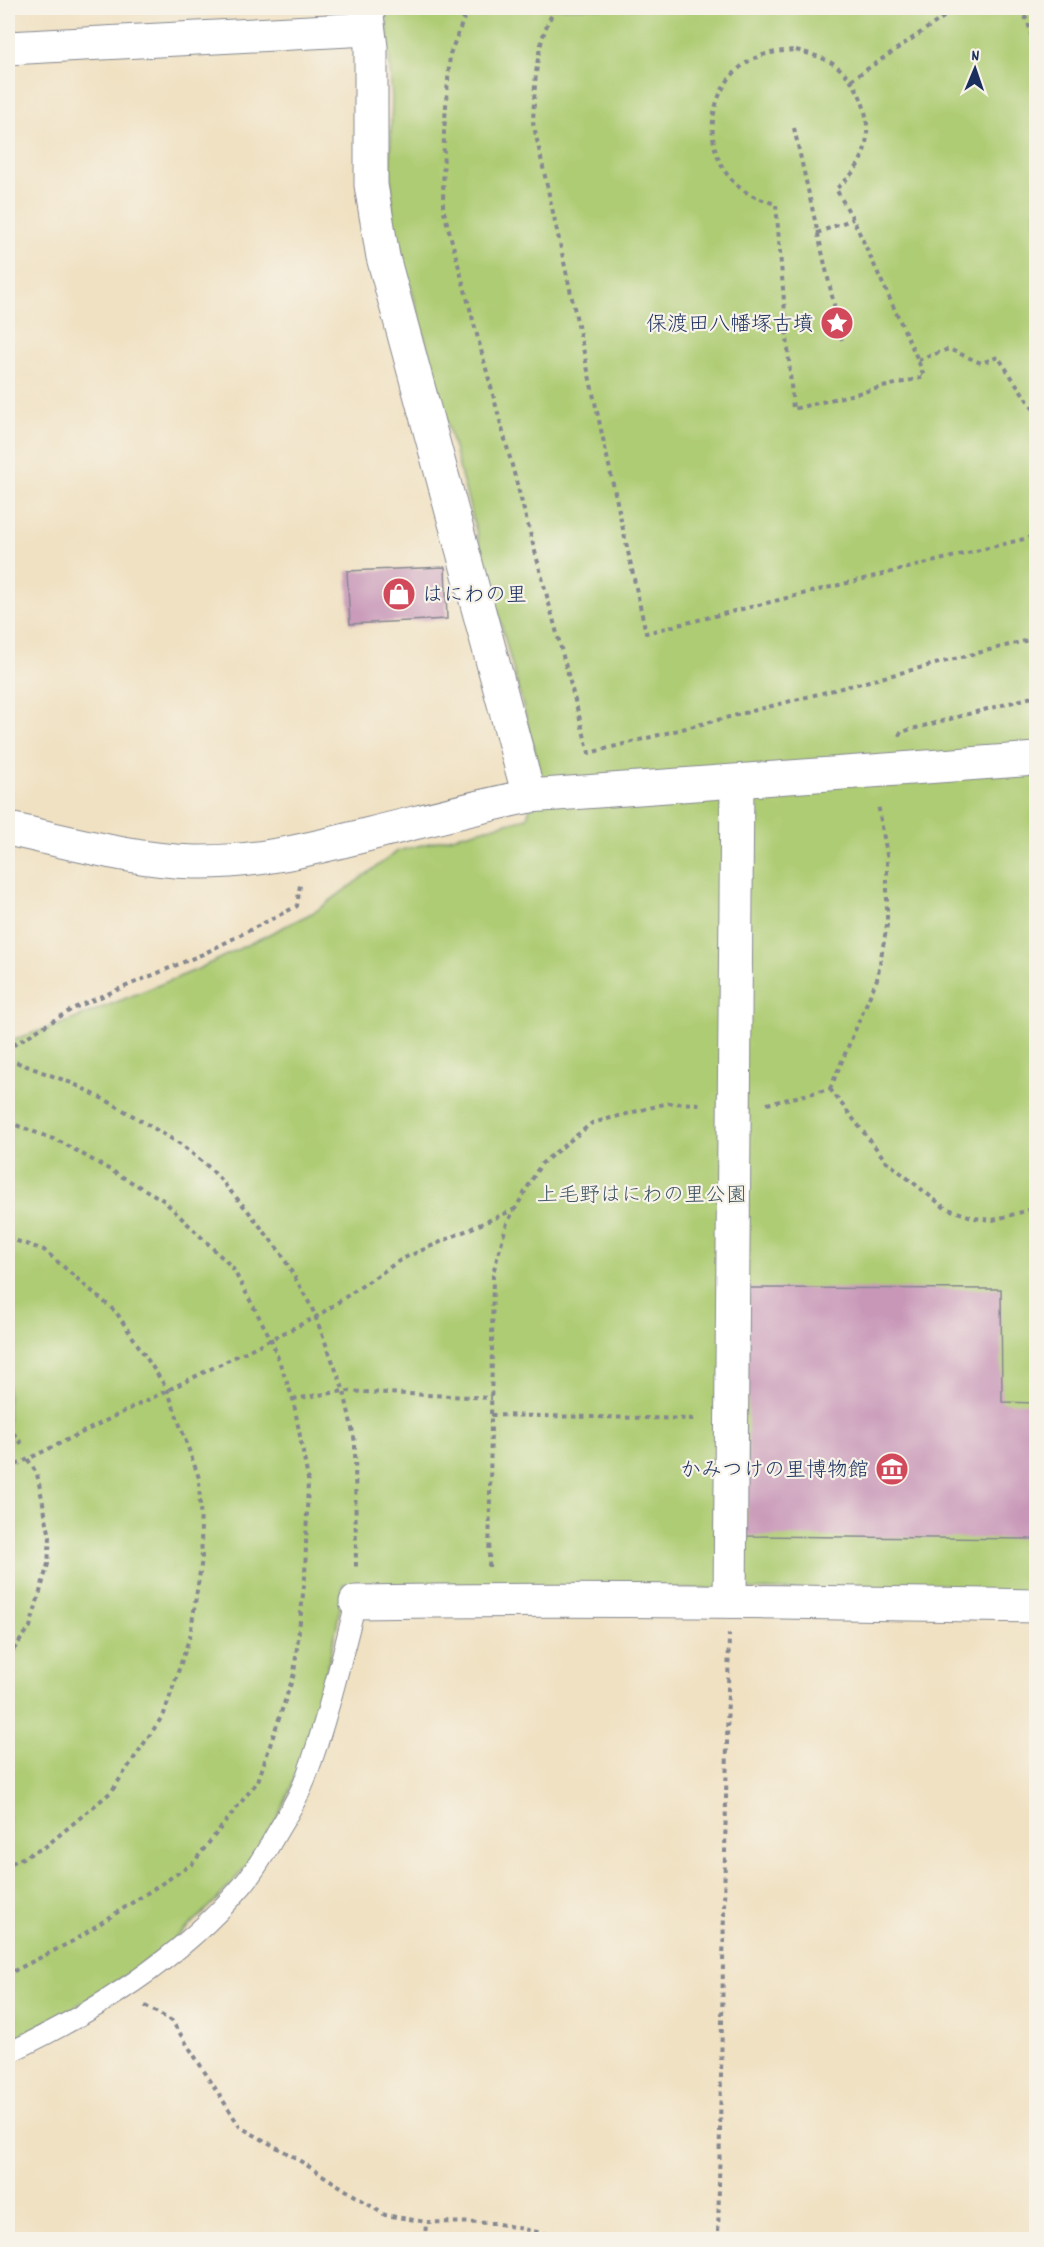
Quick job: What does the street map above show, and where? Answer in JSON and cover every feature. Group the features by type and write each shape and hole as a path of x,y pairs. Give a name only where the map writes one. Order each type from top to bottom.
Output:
{"street":[{"path":"8,48 367,18 371,47 371,185 383,257 529,796"},
{"path":"8,829 144,858 196,862 235,860 304,851 484,805 529,796 1036,759"},
{"path":"730,1600 737,782"},
{"path":"356,1602 489,1599 730,1600 1036,1606"}],"lane":[{"path":"8,2053 122,1992 210,1921 244,1885 271,1843 306,1778 356,1602"}],"path":[{"path":"468,8 450,54 444,132 443,208 589,753 1036,638"},
{"path":"556,8 551,15 537,61 533,122 646,633 1036,536"},
{"path":"851,81 957,8"},
{"path":"1020,8 1028,22 1036,54"},
{"path":"796,51 817,55 836,65 851,81 860,95 866,112 865,147 859,163 849,178 836,189 853,219 924,377 793,409 776,204 755,198 738,186 724,169 715,150 712,129 714,108 723,88 736,71 754,59 774,52 796,51"},
{"path":"794,128 842,340"},
{"path":"817,233 853,219"},
{"path":"918,360 949,349 981,363 998,357 1036,413"},
{"path":"898,740 901,732 1036,696"},
{"path":"830,1089 877,979 887,925 887,855 876,797"},
{"path":"8,1053 15,1044 74,1008 203,954 297,906 304,851"},
{"path":"8,1059 74,1084 182,1145 211,1169 281,1253 316,1317 344,1391 355,1442 356,1602"},
{"path":"489,1599 493,1273 507,1223 541,1164 592,1123 668,1103 757,1106 830,1089"},
{"path":"830,1089 886,1161 945,1208 975,1218 993,1220 1036,1208"},
{"path":"8,1122 61,1142 163,1200 232,1267 271,1339 293,1400 308,1479 305,1577 294,1674 258,1781 192,1864 73,1941 8,1974"},
{"path":"8,1469 316,1317 402,1259 515,1209"},
{"path":"8,1238 44,1250 116,1312 167,1389 199,1478 202,1558 190,1636 164,1714 111,1792 45,1847 8,1865"},
{"path":"293,1400 344,1391 492,1398"},
{"path":"491,1415 715,1420 732,1416"},
{"path":"8,1426 22,1444"},
{"path":"8,1658 30,1627 48,1564 50,1537 37,1474 27,1458"},
{"path":"718,2240 730,1600"},
{"path":"122,1992 171,2021 240,2127 294,2157 385,2215 426,2222 494,2223 576,2240"},
{"path":"425,2240 426,2222"}],"green space":[{"name":"上毛野はにわの里公園","path":"386,8 1036,8 1036,1594 343,1584 329,1663 295,1776 274,1824 241,1872 184,1931 151,1957 80,2004 8,2041 8,1041 67,1022 196,970 316,911 398,851 527,818 540,770 393,220 390,160 392,98"}],"building":[{"path":"445,567 447,619 350,624 347,571"},
{"name":"かみつけの里博物館","path":"749,1288 1001,1289 1002,1402 1036,1403 1036,1539 747,1536"}],"place":[{"name":"保渡田八幡塚古墳","path":"837,323"},
{"name":"はにわの里","path":"399,594"},
{"name":"かみつけの里博物館","path":"892,1469"}]}
